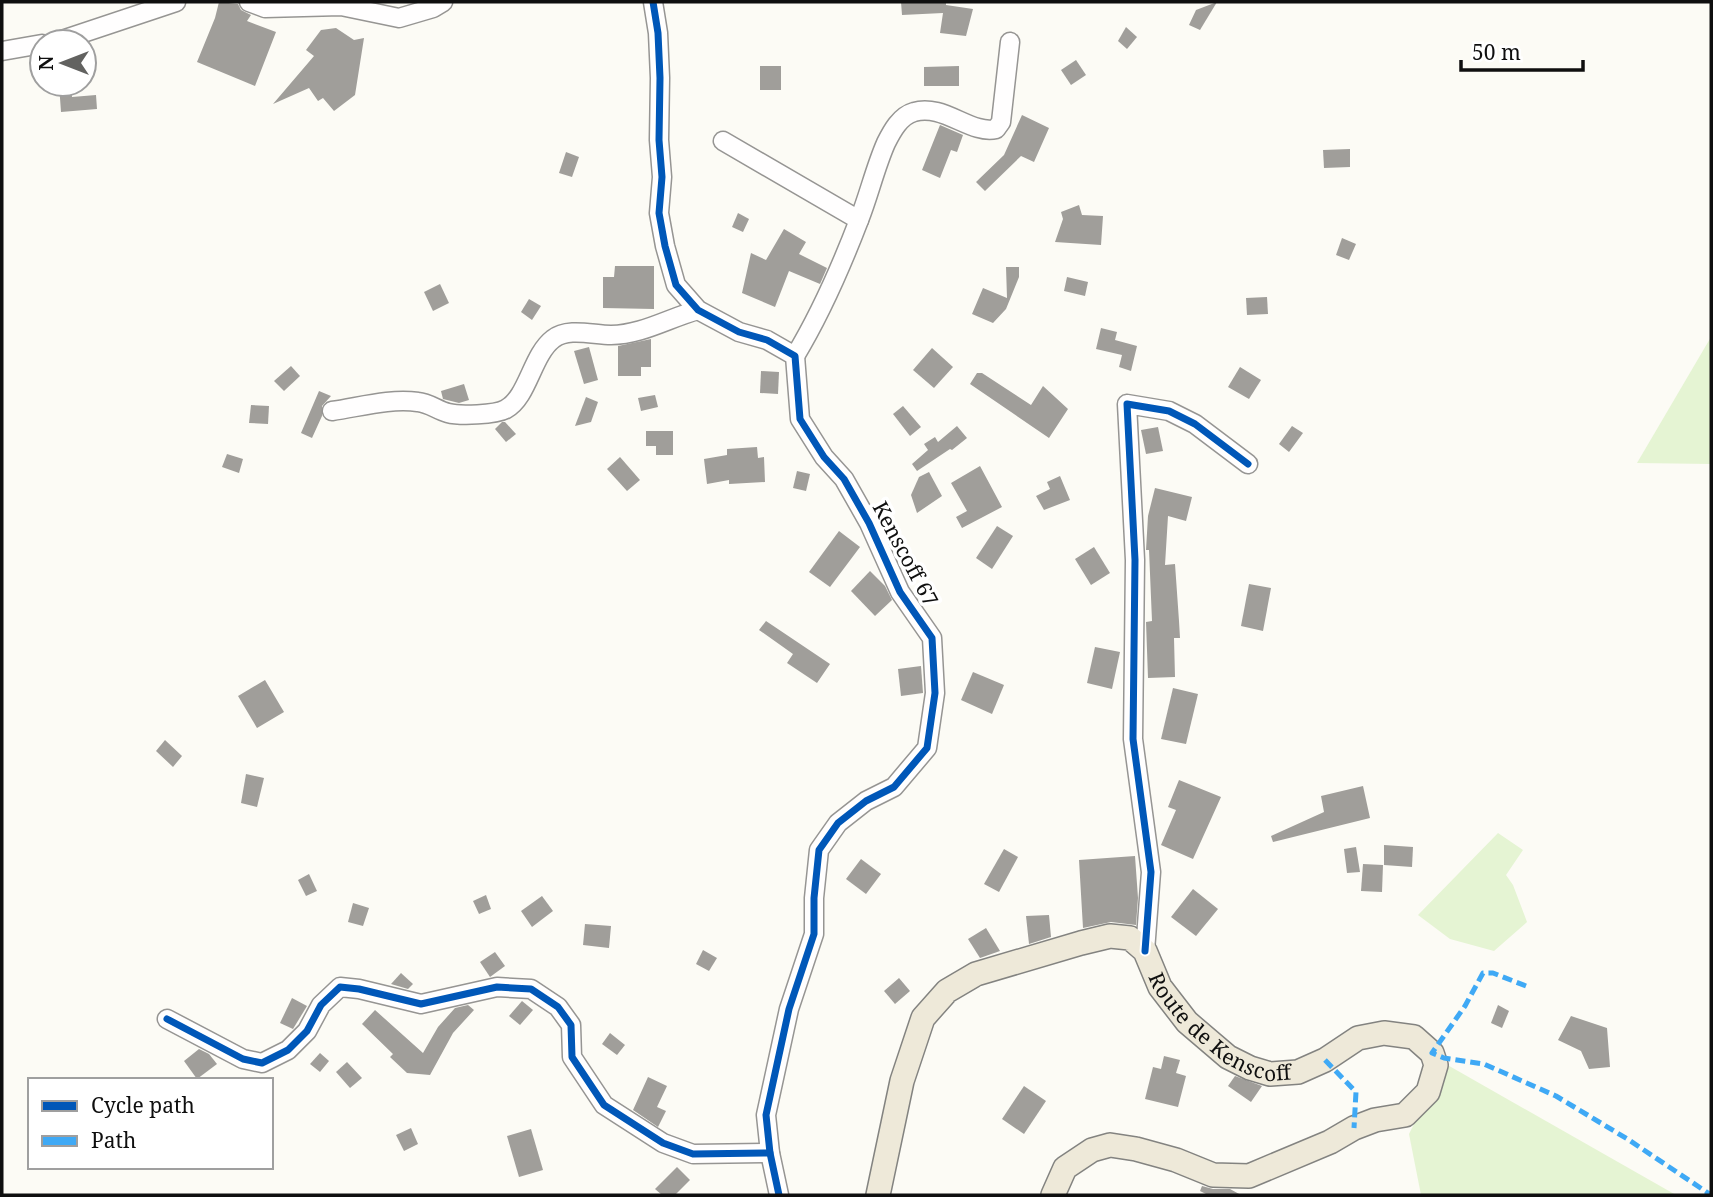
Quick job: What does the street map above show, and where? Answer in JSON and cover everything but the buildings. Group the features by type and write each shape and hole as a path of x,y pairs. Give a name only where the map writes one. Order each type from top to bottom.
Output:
{"main road":[{"name":"Route de Kenscoff","path":"878,1195 902,1081 923,1018 947,991 976,974 1110,936 1130,938 1145,951 1160,987 1180,1013 1228,1058 1250,1068 1270,1074 1298,1072 1325,1060 1359,1038 1384,1033 1414,1037 1432,1053 1436,1066 1428,1092 1405,1115 1375,1120 1354,1128 1312,1150 1249,1176 1213,1175 1163,1156 1110,1145 1092,1150 1065,1168 1053,1195"}],"street":[{"path":"98,28 176,2"},
{"path":"249,2 265,8 341,6 399,18 433,8 443,2"},
{"path":"653,2 658,33 660,78 659,141 662,177 659,213 676,285 698,310 739,332 767,340 795,356 816,322 859,220 886,144 898,123 911,113 922,111 943,113 988,130 999,126 1010,42"},
{"path":"2,51 28,46"},
{"path":"723,141 859,220"},
{"path":"332,411 396,401 418,401 457,414 507,409 517,399 544,346 556,336 566,333 635,333 668,318 698,310"},
{"name":"Kenscoff 67","path":"779,1195 770,1153 766,1115 789,1009 814,934 814,898 819,850 838,823 866,801 894,787 927,748 935,692 932,638 900,592 869,523 844,479 824,457 800,419 795,356"},
{"path":"1145,951 1151,872 1133,739 1135,560 1127,404 1170,411 1195,424 1248,464"},
{"path":"167,1019 243,1059 262,1063 288,1050 307,1031 321,1004 340,988 359,989 421,1004 497,987 531,989 558,1007 571,1025 572,1057 604,1105 663,1143 693,1154 770,1153"}],"green space":[{"path":"1711,337 1711,464 1637,463"},
{"path":"1498,833 1523,850 1506,875 1513,885 1527,922 1494,951 1450,939 1418,915"},
{"path":"1444,1063 1676,1195 1421,1195 1409,1134"}],"marked path":[{"path":"1526,986 1493,973 1483,973 1465,1006 1432,1053 1444,1058 1484,1064 1556,1096 1629,1140 1711,1195"},
{"path":"1325,1060 1356,1092 1354,1128"}],"cycle path":[{"path":"653,2 658,33 660,78 659,140 662,177 659,213 676,285 698,310 739,332 767,340 795,356 800,419 824,457 844,479 869,523 900,592 932,638 935,693 927,748 894,787 866,801 838,823 819,850 814,898 814,934 789,1009 766,1115 770,1153 779,1195"},
{"path":"1145,951 1151,872 1133,739 1135,560 1127,404 1169,411 1195,424 1248,464"},
{"path":"167,1019 243,1059 262,1063 288,1050 307,1031 321,1005 340,987 421,1004 497,987 531,989 558,1007 571,1025 572,1057 604,1105 663,1143 693,1154 770,1153"}]}
